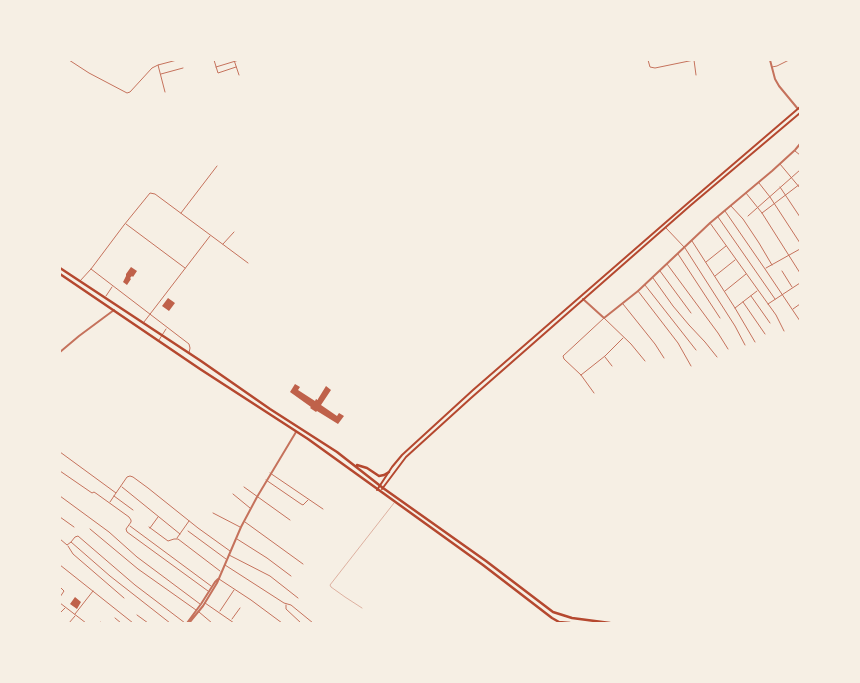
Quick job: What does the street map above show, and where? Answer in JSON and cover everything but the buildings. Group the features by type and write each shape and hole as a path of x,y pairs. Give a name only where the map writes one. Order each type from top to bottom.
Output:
{"main road":[{"path":"382,486 406,457 476,394 800,110"},
{"path":"379,491 389,472 402,455 473,390 680,209 800,110"},
{"path":"60,268 337,452 553,612 572,618 610,623"},
{"path":"60,274 308,439 552,618 559,622 570,623"},
{"path":"70,281 73,277"},
{"path":"271,416 274,411"},
{"path":"355,465 366,468 379,476 389,472"}],"street":[{"path":"69,60 127,93 150,70 158,65 177,60"},
{"path":"214,60 217,72 219,73 236,67"},
{"path":"216,67 239,60"},
{"path":"648,60 650,67 655,68 694,60 696,74"},
{"path":"770,60 779,86 800,110"},
{"path":"772,67 789,60"},
{"path":"234,61 239,74"},
{"path":"158,65 165,92"},
{"path":"160,75 183,68"},
{"path":"594,393 581,375 563,356 604,318 638,291 710,224 759,183 800,144"},
{"path":"795,150 800,155"},
{"path":"780,164 800,188"},
{"path":"180,214 217,166"},
{"path":"748,216 800,170"},
{"path":"759,183 770,196 800,243"},
{"path":"762,213 799,185"},
{"path":"780,187 800,217"},
{"path":"80,281 150,193 155,194 248,263"},
{"path":"746,193 762,213 800,272"},
{"path":"731,206 759,242 772,265"},
{"path":"725,211 800,321"},
{"path":"718,217 775,299"},
{"path":"125,224 185,268"},
{"path":"710,224 768,304 784,331"},
{"path":"665,228 685,248 745,344"},
{"path":"222,245 234,232"},
{"path":"143,323 210,236"},
{"path":"692,241 755,342"},
{"path":"706,262 726,246"},
{"path":"765,268 800,248"},
{"path":"678,254 720,318"},
{"path":"714,276 736,259"},
{"path":"667,264 718,332 728,349"},
{"path":"90,269 189,344 189,354"},
{"path":"660,270 691,313"},
{"path":"782,271 792,288"},
{"path":"724,292 746,274"},
{"path":"652,277 689,325 717,357"},
{"path":"768,304 800,283"},
{"path":"645,284 696,350"},
{"path":"106,296 112,287"},
{"path":"735,308 758,290"},
{"path":"638,291 678,343 691,366"},
{"path":"751,296 770,323"},
{"path":"583,299 624,337 645,361"},
{"path":"743,302 764,334"},
{"path":"623,303 664,358"},
{"path":"792,309 800,304"},
{"path":"60,351 113,310"},
{"path":"158,341 166,328"},
{"path":"581,375 605,356 624,337"},
{"path":"605,356 612,366"},
{"path":"68,546 78,536 135,585 187,623 205,602 270,472 296,432"},
{"path":"60,452 116,493"},
{"path":"60,471 130,517 131,520 126,532 210,592"},
{"path":"270,472 323,509"},
{"path":"110,503 128,477 133,477 230,551"},
{"path":"266,480 300,504 304,505 309,500"},
{"path":"121,487 180,534"},
{"path":"244,487 290,520"},
{"path":"233,494 251,508"},
{"path":"60,496 109,532 137,557 201,604"},
{"path":"114,496 133,510"},
{"path":"213,513 241,527"},
{"path":"60,517 74,527"},
{"path":"159,517 150,528 168,541 176,539 190,521"},
{"path":"244,521 303,564"},
{"path":"129,525 213,587"},
{"path":"90,529 138,569 212,623"},
{"path":"188,531 227,559"},
{"path":"60,539 73,554 124,598"},
{"path":"176,539 221,572"},
{"path":"236,539 267,558 291,576"},
{"path":"71,542 110,576 170,623"},
{"path":"229,555 270,576 298,598"},
{"path":"224,564 286,604 294,607 313,623"},
{"path":"60,565 133,623"},
{"path":"218,579 282,623"},
{"path":"60,587 64,591 60,597"},
{"path":"219,612 234,589"},
{"path":"69,623 93,591"},
{"path":"197,611 210,592"},
{"path":"205,602 234,623"},
{"path":"60,603 86,623"},
{"path":"286,604 286,609 301,623"},
{"path":"60,613 65,607"},
{"path":"231,621 240,608"},
{"path":"137,615 148,623"},
{"path":"115,618 121,623"}],"lane":[{"path":"362,608 330,585 395,502"}]}
